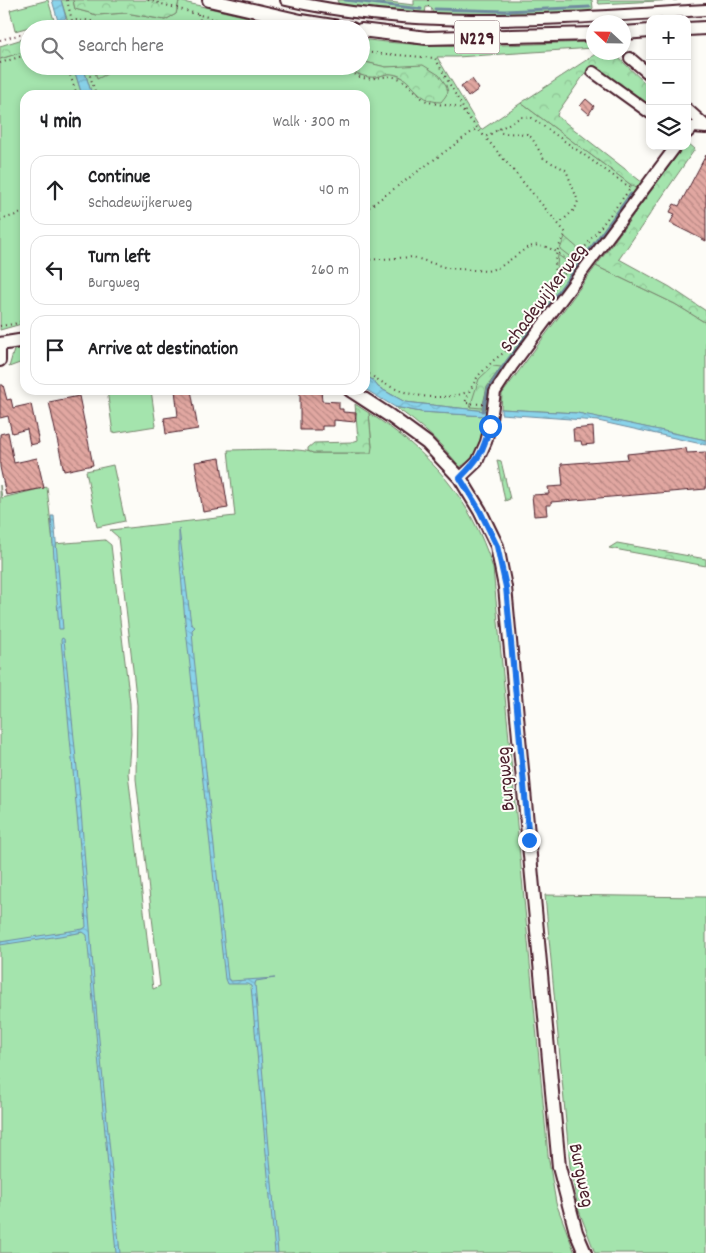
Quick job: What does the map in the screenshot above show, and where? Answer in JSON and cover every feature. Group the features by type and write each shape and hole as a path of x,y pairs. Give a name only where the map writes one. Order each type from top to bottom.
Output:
{"main road":[{"path":"209,0 236,3 297,20"},
{"path":"691,29 706,28"},
{"name":"N229","path":"370,31 426,38 586,34"},
{"path":"631,32 646,31"},
{"path":"0,344 20,341"},
{"name":"Burgweg","path":"358,395 427,443 460,478 480,511 497,546 506,587 559,1167 576,1232 585,1253"}],"street":[{"path":"286,0 371,14 439,20 537,20 706,10"},
{"path":"631,59 646,72"},
{"path":"593,72 646,110"},
{"path":"691,113 706,127"},
{"path":"691,130 706,127"},
{"name":"Schadewijkerweg","path":"460,478 477,462 486,442 495,392 512,366 673,150"},
{"path":"0,344 0,361"}],"path":[{"path":"67,0 72,20 86,20"},
{"path":"148,0 218,20"},
{"path":"428,0 428,7"},
{"path":"198,14 200,20"},
{"path":"0,40 20,34"},
{"path":"370,53 435,58 469,119"},
{"path":"0,63 20,57"},
{"path":"71,75 75,90"},
{"path":"90,75 94,90"},
{"path":"355,75 371,80 388,76 399,78 416,94 427,101 461,109 566,233 557,252 554,267 558,282"},
{"path":"486,137 521,117 532,118 640,195"},
{"path":"370,206 477,128"},
{"path":"497,130 502,133 527,134 532,138 544,159 566,170 578,201 575,209 558,224"},
{"path":"483,404 465,403 478,376 494,360 510,348 630,188"},
{"path":"0,220 20,214"},
{"path":"370,260 413,257 447,268 466,271 487,271 500,267 528,247 538,245 557,252 573,264"},
{"path":"0,326 20,321"},
{"path":"370,374 412,396 454,397 469,392"}],"green space":[{"path":"48,0 54,20 20,20 20,30 15,31 10,10"},
{"path":"61,0 73,0 75,9 97,15 126,13 165,20 67,20"},
{"path":"73,0 179,1 176,14 165,20 126,13 97,15 75,9"},
{"path":"337,0 372,0 414,5 414,0 592,0 593,8 590,12 548,16 433,15 431,7 426,7 425,14 402,13 339,5"},
{"path":"597,0 677,0 599,4"},
{"path":"179,1 260,20 210,20 165,20 176,14"},
{"path":"20,40 20,53 0,59 0,46"},
{"path":"370,40 448,45 586,42 586,48 437,57 481,130 521,103 638,190 498,379 490,391 486,411 405,402 378,387 370,378 370,90 90,90 86,75 96,75 97,78 101,75 359,75 375,77 391,73 406,79 420,95 402,67 385,67 370,63"},
{"path":"20,53 20,75 76,75 80,90 20,90 20,324 0,330 0,59"},
{"path":"586,60 621,60 646,84 646,107 591,68 588,69 557,116 643,183 638,190 521,103"},
{"path":"370,63 386,67 423,65 439,75 446,85 448,92 441,102 432,101 425,98 405,79 399,76 389,74 369,77 361,75 370,75"},
{"path":"96,75 105,75 97,79"},
{"path":"691,146 695,149 619,259 670,287 706,311 706,323 675,304 596,266 681,150 691,150"},
{"path":"565,237 580,250 573,259 560,249"},
{"path":"558,255 569,263 560,276 557,266"},
{"path":"596,266 675,304 706,323 706,440 577,413 501,409 502,394"},
{"path":"20,348 20,363 9,367 14,350"},
{"path":"493,366 501,367 487,387 482,408 470,407 479,379"},
{"path":"108,395 152,395 156,426 113,433"},
{"path":"355,404 369,413 371,453 313,453 308,451 308,448 314,443 352,442 358,440"},
{"path":"395,407 421,412 485,416 481,438 472,457 460,467 430,434"},
{"path":"369,413 411,444 446,479 473,520 493,568 548,1155 556,1203 575,1253 0,1253 0,485 2,498 47,487 53,544 105,540 111,545 130,703 131,733 128,773 153,989 160,986 136,779 137,705 118,537 110,530 235,516 228,450 285,449 313,453 360,453 372,447"},
{"path":"497,460 501,461 510,499 505,501"},
{"path":"113,465 125,521 97,527 86,471"},
{"path":"617,543 706,559 706,566 609,548"},
{"path":"545,895 706,897 706,1253 595,1253 578,1208 570,1166"}],"water":[{"path":"52,0 61,0 66,18 58,20"},
{"path":"76,75 86,75 90,90 80,90"},
{"path":"370,378 378,387 405,402 486,411 485,416 421,412 395,407 370,392"},
{"path":"501,409 577,413 706,440 706,445 598,421 501,414"},
{"path":"51,516 54,516 63,629 59,629"},
{"path":"179,529 191,624 195,627 192,630 194,657 228,979 231,981 275,978 256,981 255,984 278,1253 275,1253 251,986 247,984 227,984 225,979 185,621"},
{"path":"62,638 64,639 80,798 97,1019 120,1253 116,1253 87,935 83,932 0,945 0,942 86,927"}],"building":[{"path":"472,79 479,89 468,97 461,87"},
{"path":"586,99 594,106 589,114 580,106"},
{"path":"706,155 706,241 670,223 675,214 670,212 674,204 679,206"},
{"path":"0,385 3,385 7,400 11,399 13,408 31,404 39,443 30,445 27,429 12,433 8,416 0,418"},
{"path":"176,395 192,395 198,429 166,434 164,418 178,416"},
{"path":"300,395 321,395 322,401 339,402 339,409 343,409 343,412 356,413 355,422 334,420 334,426 322,426 322,430 300,430"},
{"path":"79,396 93,465 64,471 49,402"},
{"path":"593,427 594,444 582,445 581,441 574,441 573,429"},
{"path":"8,432 14,463 37,458 44,488 6,495 0,467 0,434"},
{"path":"686,448 687,453 706,452 706,489 551,502 551,505 546,505 547,515 534,516 532,495 549,494 548,487 563,486 561,464 628,459 627,454"},
{"path":"220,458 228,508 203,512 195,462"}],"waterway":[{"path":"345,0 421,9"},
{"path":"435,9 505,11 590,7"},
{"path":"483,411 488,389 499,372 631,194"}],"route":[{"path":"490,426 486,442 477,462 460,478 480,511 497,546 506,587 529,840"}]}
